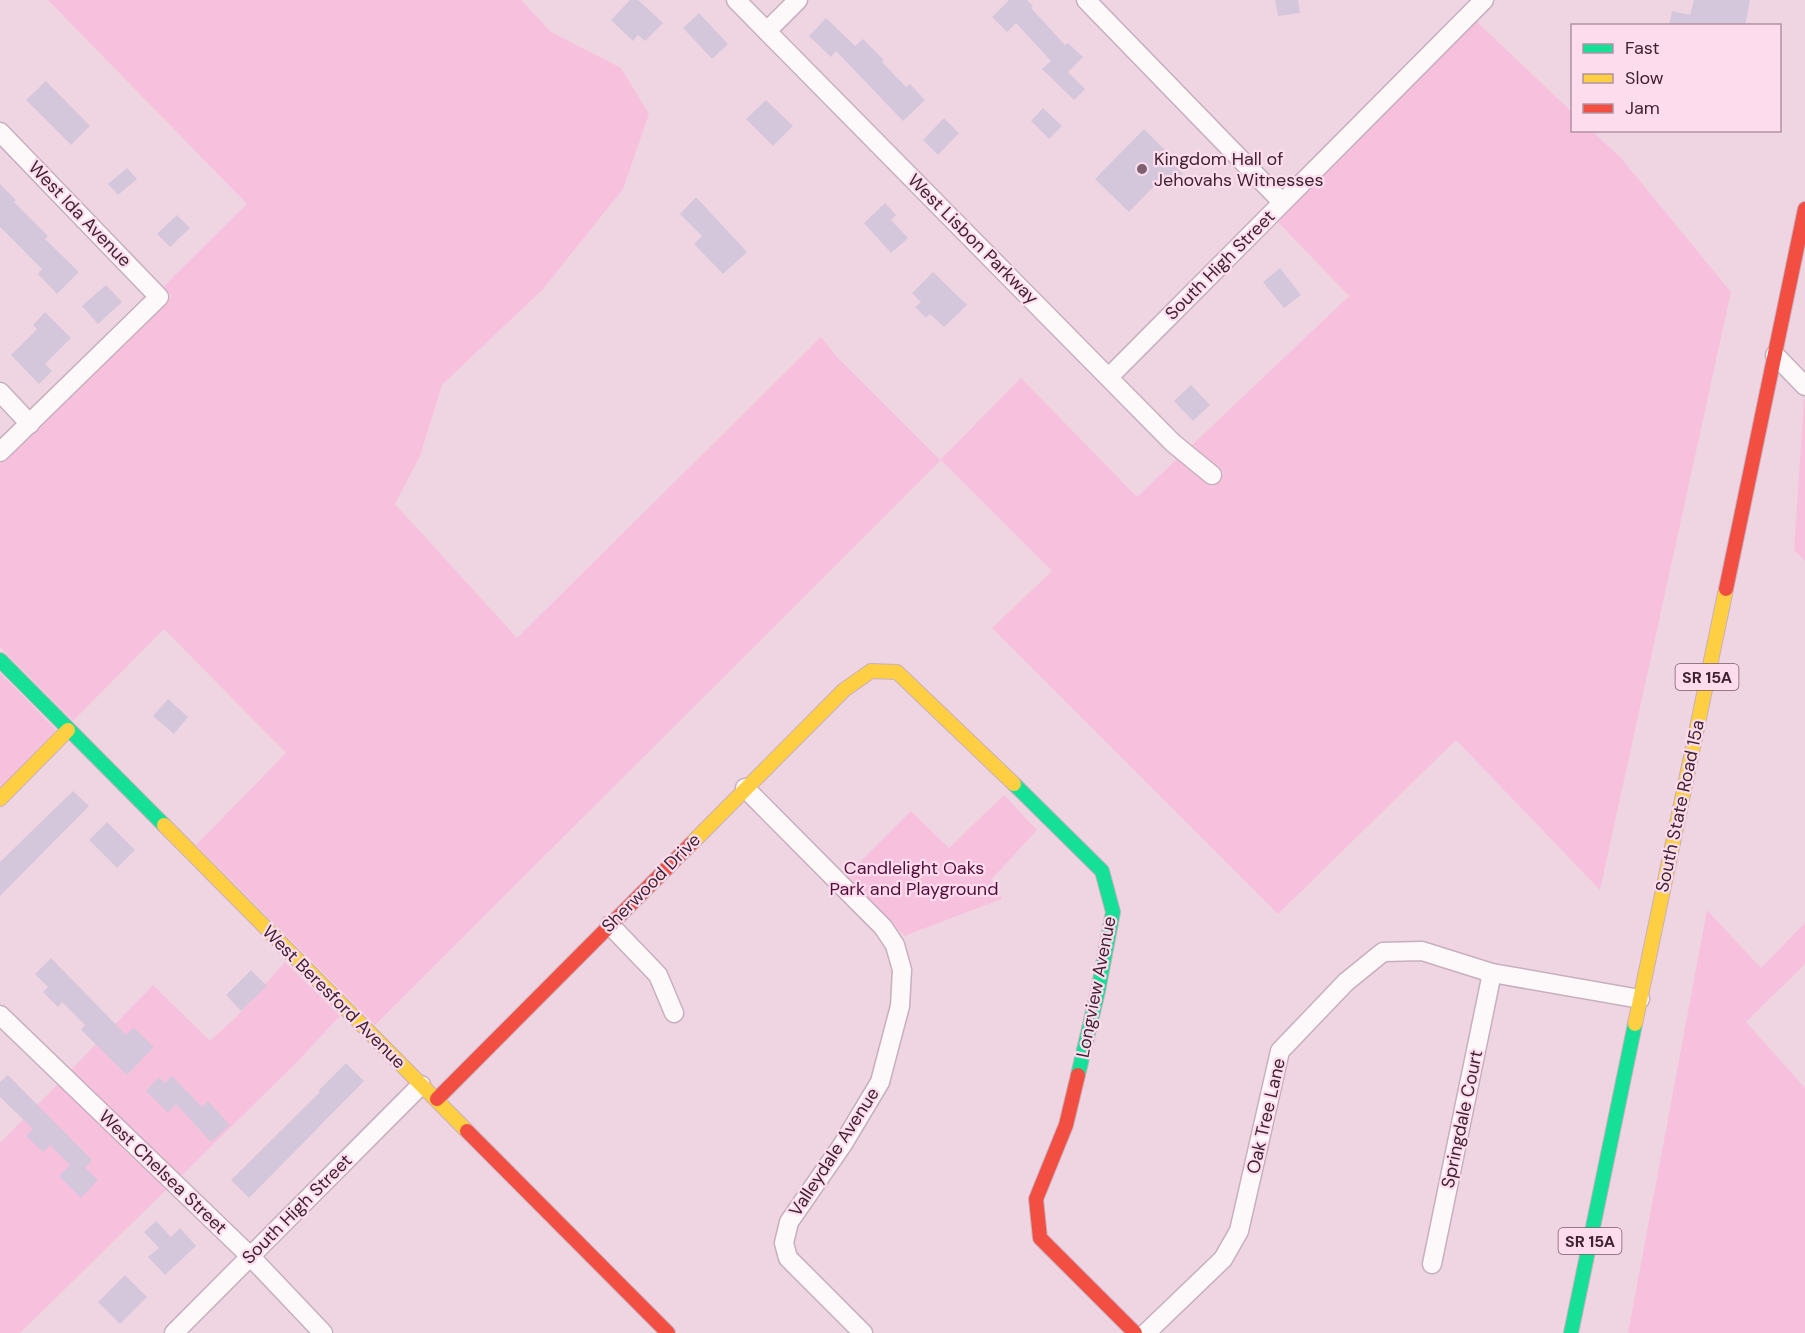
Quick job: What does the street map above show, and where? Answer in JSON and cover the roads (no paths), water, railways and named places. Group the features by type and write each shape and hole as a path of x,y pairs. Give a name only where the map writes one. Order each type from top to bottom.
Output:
{"main road":[{"name":"South State Road 15a","path":"1571,1333 1805,210"},
{"name":"West Beresford Avenue","path":"0,660 668,1333"},
{"name":"Sherwood Drive","path":"436,1099 844,690 871,671"},
{"name":"Longview Avenue","path":"871,671 897,672 945,716 1102,871 1113,912 1098,991 1066,1125 1036,1199 1040,1238 1136,1333"},
{"path":"0,799 68,730"}],"street":[{"name":"West Lisbon Parkway","path":"736,0 1173,443 1212,475"},
{"path":"767,31 798,0"},
{"path":"1086,0 1282,202"},
{"name":"South High Street","path":"1109,377 1484,0"},
{"name":"West Ida Avenue","path":"0,132 159,297 30,424"},
{"path":"1775,355 1805,386"},
{"path":"0,392 30,424 0,452"},
{"name":"Valleydale Avenue","path":"745,788 884,927 895,945 902,970 900,1006 880,1082 843,1144 789,1222 784,1243 788,1258 863,1333"},
{"path":"610,925 658,975 675,1014"},
{"name":"Oak Tree Lane","path":"1146,1333 1224,1259 1239,1231 1280,1051 1346,982 1383,952 1422,951 1492,973 1640,999"},
{"name":"Springdale Court","path":"1432,1264 1492,973"},
{"name":"West Chelsea Street","path":"0,1015 250,1257 323,1333"},
{"name":"South High Street","path":"174,1333 421,1085"}],"place":[{"name":"Kingdom Hall of Jehovahs Witnesses","path":"1142,169"}],"park label":[{"name":"Candlelight Oaks Park and Playground","path":"914,878"}]}
